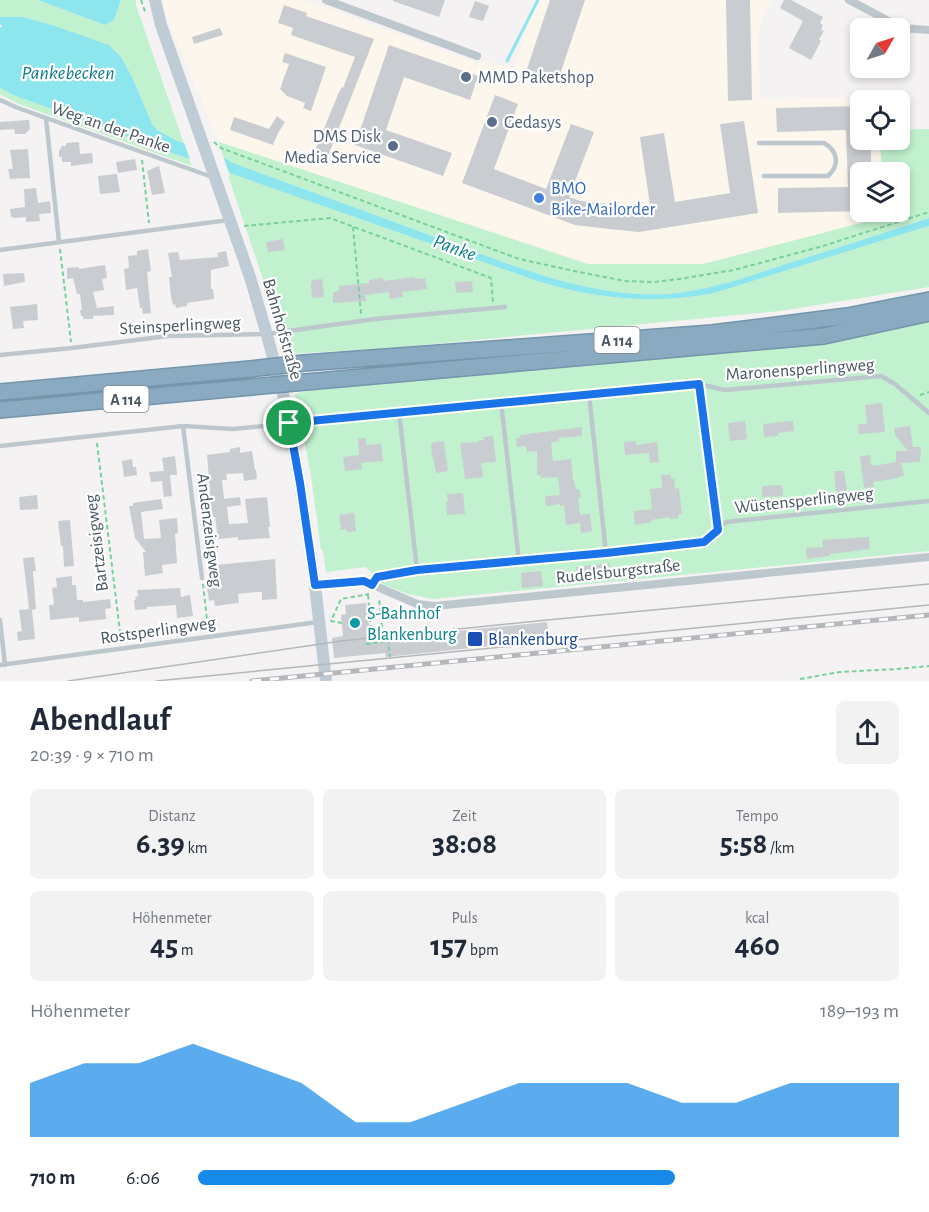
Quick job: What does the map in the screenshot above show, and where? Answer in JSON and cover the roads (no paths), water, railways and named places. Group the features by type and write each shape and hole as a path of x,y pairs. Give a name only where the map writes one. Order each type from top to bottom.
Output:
{"highway":[{"name":"A 114","path":"0,392 304,363 712,333 847,316 929,300"},
{"name":"A 114","path":"0,410 824,336 929,313"}],"main road":[{"name":"Bahnhofstraße","path":"154,0 159,21 208,142 213,175 250,277 267,334 289,423 300,483 326,681"}],"street":[{"path":"326,0 477,56"},
{"path":"849,0 902,28 929,30"},
{"name":"Rudelsburgstraße","path":"315,585 364,581 417,604 435,606 929,557"}],"lane":[{"name":"Weg an der Panke","path":"0,99 46,118 213,175"},
{"path":"46,118 59,242"},
{"path":"759,143 824,143 831,149 836,161 835,167 828,176 764,176"},
{"path":"0,250 230,220"},
{"name":"Steinsperlingweg","path":"0,355 168,336 267,334 362,321 505,307"},
{"name":"Maronensperlingweg","path":"0,446 183,426 233,429 699,384 726,390 881,376 895,384 929,413"},
{"path":"699,384 718,530"},
{"path":"588,394 606,553"},
{"path":"501,402 519,561"},
{"path":"399,412 417,570"},
{"name":"Andenzeisigweg","path":"183,426 202,578"},
{"name":"Wüstensperlingweg","path":"372,585 377,577 417,570 704,542 726,522 929,501"},
{"path":"0,620 3,665"},
{"name":"Rostsperlingweg","path":"3,665 320,622"}],"water":[{"path":"38,0 121,0 114,20 105,25"},
{"name":"Pankebecken","path":"0,17 23,17 109,45 121,57 133,79 152,124 157,130 175,140 497,260 581,286 638,294 667,294 697,290 742,278 929,218 929,226 714,293 692,297 647,299 581,292 537,281 13,95 0,88 0,28 2,26"}],"waterway":[{"path":"507,61 538,0"}],"tram line":[{"path":"68,681 341,641 929,584"},
{"path":"156,681 929,605"}],"railway":[{"path":"252,681 929,615"}],"place":[{"name":"MMD Paketshop","path":"466,77"},
{"name":"Gedasys","path":"492,122"},
{"name":"DMS Disk Media Service","path":"393,146"},
{"name":"BMO Bike-Mailorder","path":"539,198"},
{"name":"S-Bahnhof Blankenburg","path":"355,623"},
{"name":"Blankenburg","path":"475,639"}],"water label":[{"name":"Panke","path":"455,247"}]}
